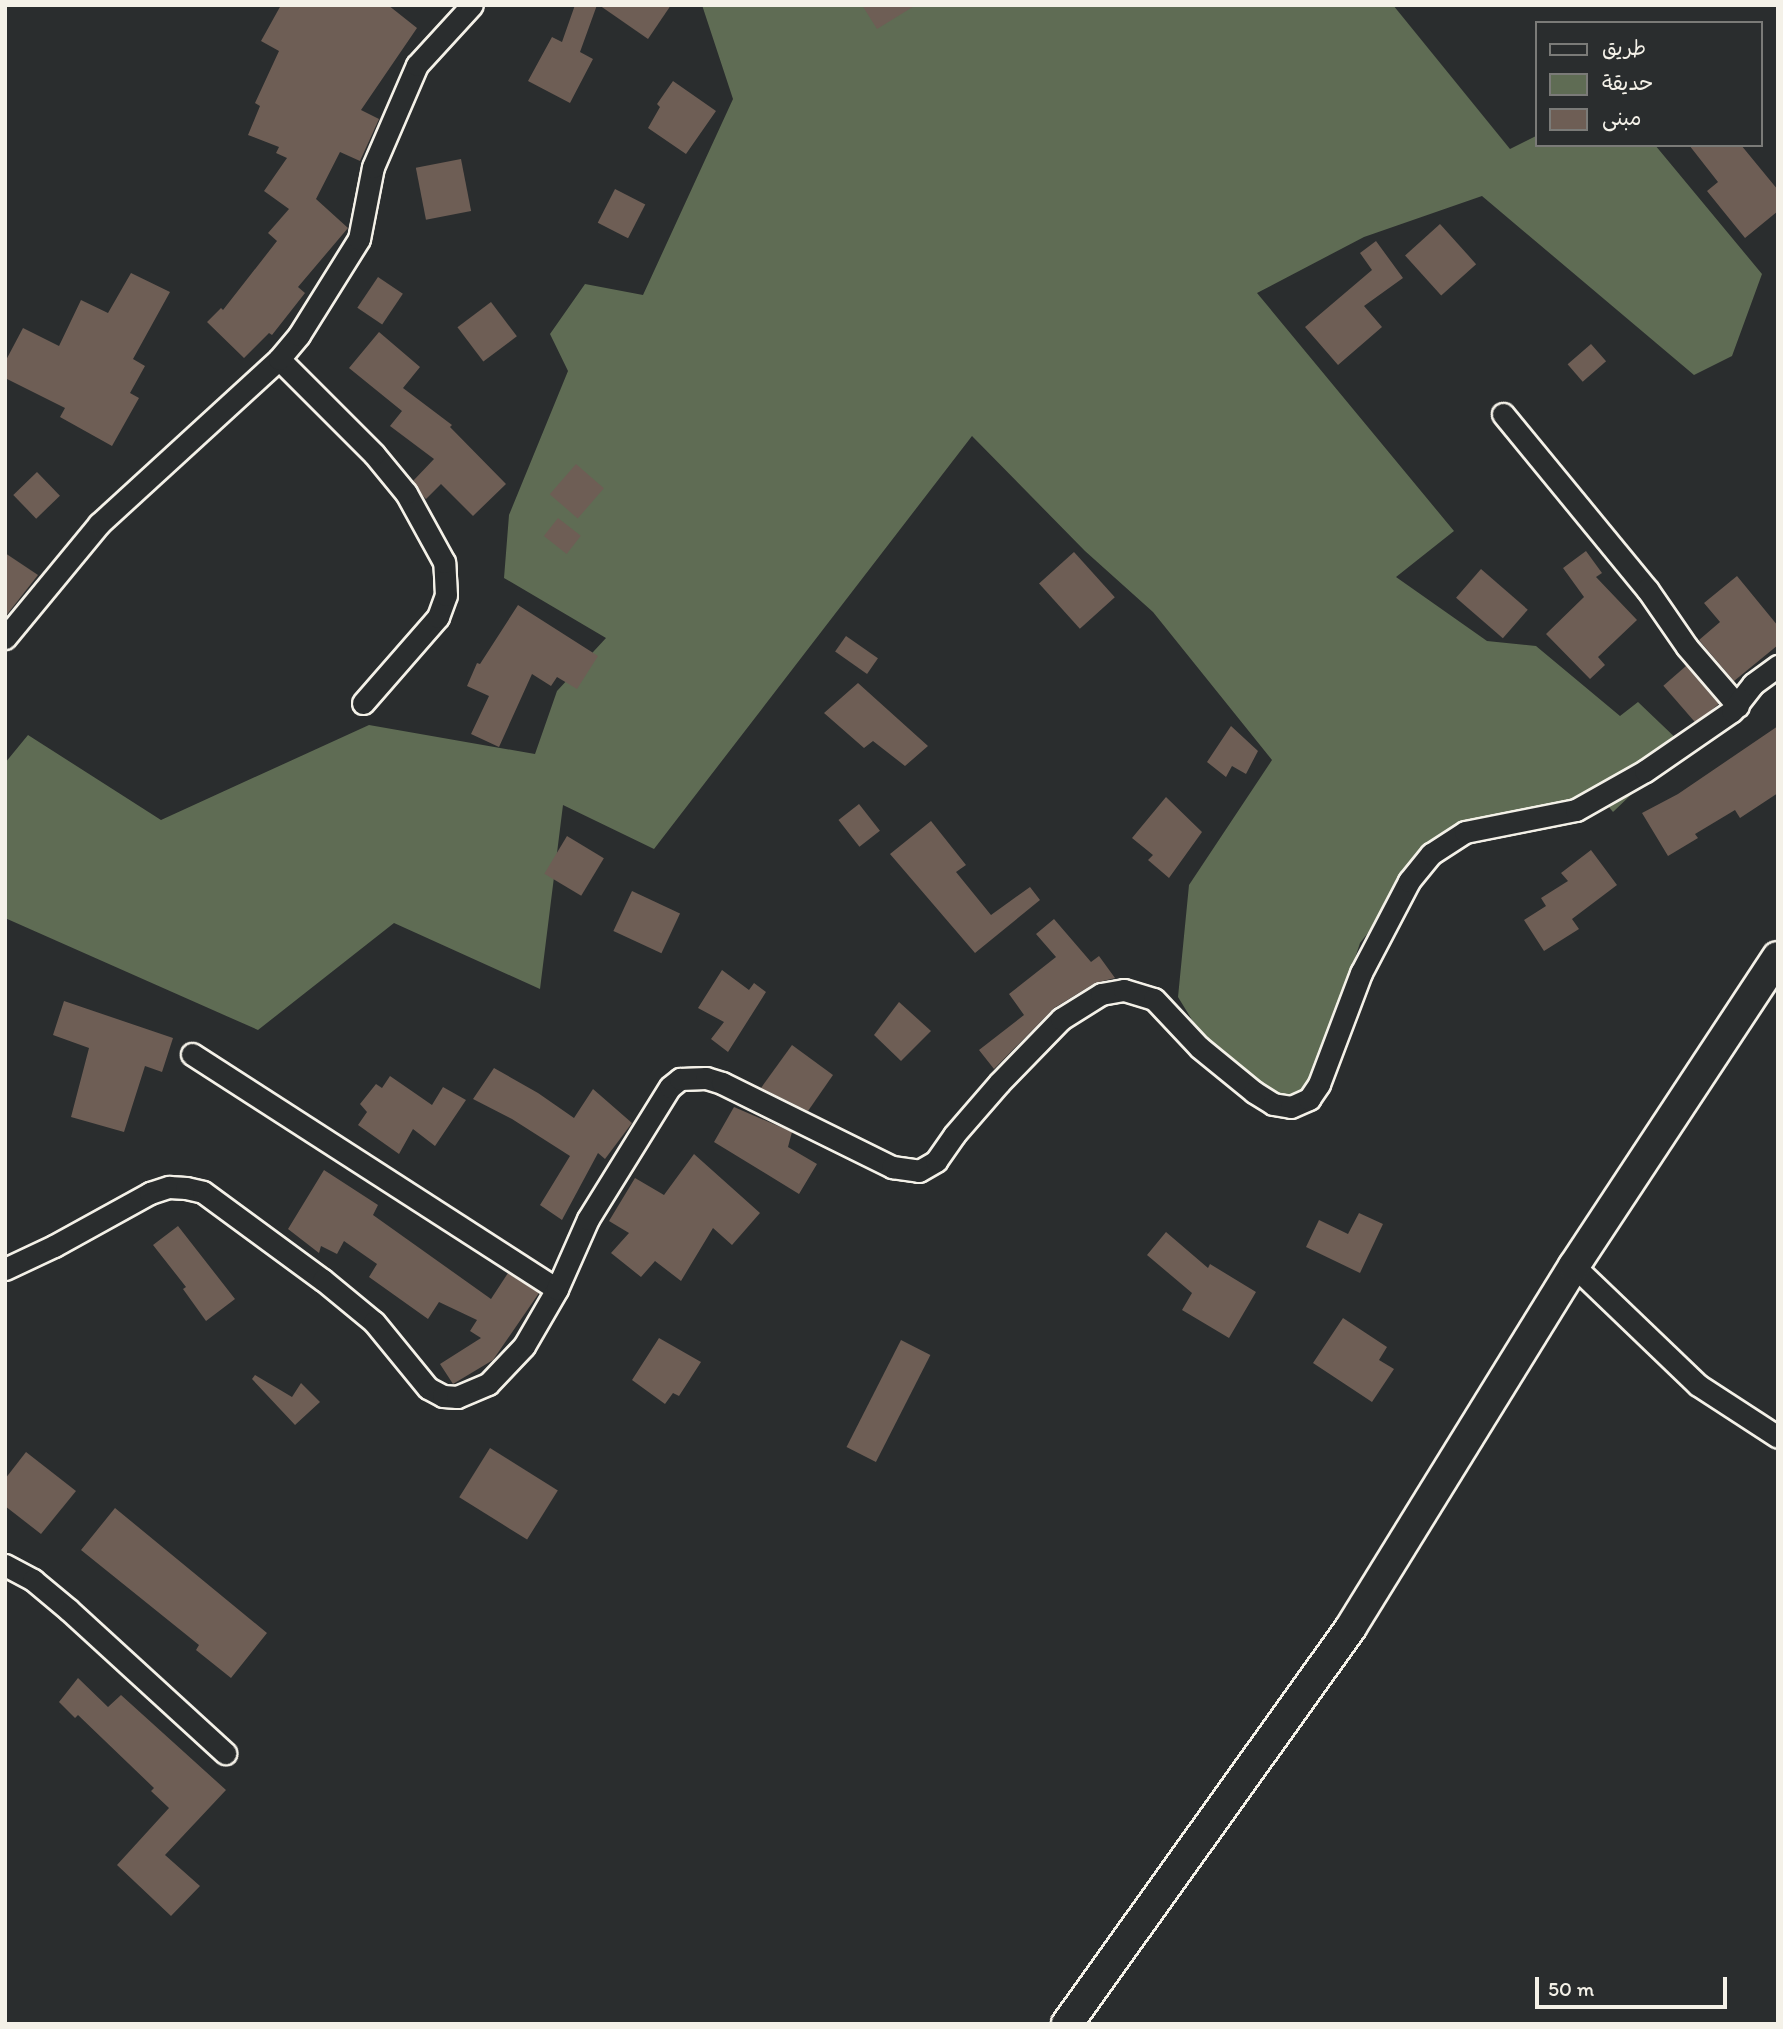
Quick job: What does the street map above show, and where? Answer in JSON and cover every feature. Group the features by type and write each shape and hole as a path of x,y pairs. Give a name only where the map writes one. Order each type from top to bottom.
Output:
{"street":[{"path":"5,638 99,524 279,359 299,335 359,239 373,167 417,65 472,5"},
{"path":"279,359 374,454 398,483 444,562 446,595 438,617 363,703"},
{"path":"1503,414 1647,589 1687,647 1738,706"},
{"path":"5,1269 54,1247 150,1193 169,1187 203,1192 323,1280 374,1322 428,1388 443,1396 457,1397 488,1384 524,1346 557,1289 588,1219 670,1087 680,1079 706,1079 722,1083 892,1167 919,1171 936,1161 972,1114 1060,1019 1101,993 1124,990 1154,999 1199,1046 1254,1092 1273,1104 1291,1107 1309,1099 1319,1084 1361,974 1409,880 1431,854 1465,832 1576,810 1645,771 1738,706 1753,684 1778,666"},
{"path":"1067,2024 1351,1626 1574,1266 1778,957"},
{"path":"192,1054 557,1289"},
{"path":"1574,1266 1698,1385 1778,1437"},
{"path":"5,1565 33,1580 69,1610 225,1753"}],"green space":[{"path":"702,5 1393,5 1510,149 1534,137 1534,147 1657,147 1762,274 1732,356 1694,375 1482,196 1364,237 1257,293 1454,531 1396,577 1487,641 1536,646 1620,716 1638,702 1683,745 1613,812 1600,796 1500,825 1409,881 1360,943 1309,1099 1254,1092 1219,1064 1178,997 1189,885 1272,760 1153,612 1085,551 972,436 654,849 563,805 540,989 394,923 258,1030 5,918 5,763 28,735 161,820 369,725 535,754 557,691 606,638 504,578 509,515 568,371 550,334 585,284 643,295 733,99"}],"building":[{"path":"281,5 388,5 417,28 361,110 379,119 360,161 340,152 316,199 348,228 298,287 305,293 272,335 269,333 244,358 207,322 221,308 223,310 277,241 268,233 289,209 264,191 287,158 276,153 279,147 248,135 260,106 255,103 279,51 261,41"},
{"path":"575,5 597,5 580,52 593,59 570,103 528,81 552,37 562,42"},
{"path":"599,5 671,5 648,39"},
{"path":"862,5 916,5 877,29"},
{"path":"673,81 716,111 686,154 648,128 660,107 657,104"},
{"path":"1691,147 1743,147 1778,190 1778,211 1745,238 1707,191 1718,182"},
{"path":"461,159 471,211 426,220 416,168"},
{"path":"615,189 645,204 628,238 598,223"},
{"path":"1440,224 1476,264 1441,296 1405,255"},
{"path":"1376,241 1403,278 1364,306 1382,327 1338,365 1305,327 1372,270 1360,253"},
{"path":"131,273 170,292 133,359 145,366 130,393 139,398 112,446 60,417 65,408 5,378 5,362 23,328 59,346 81,300 108,313"},
{"path":"378,277 403,294 382,324 357,308"},
{"path":"491,302 517,336 483,362 457,327"},
{"path":"379,332 420,367 403,388 452,425 450,427 506,484 473,516 441,484 426,499 423,496 413,481 434,459 390,426 402,411 349,368"},
{"path":"1591,344 1606,361 1583,382 1568,364"},
{"path":"576,464 604,488 578,518 550,494"},
{"path":"37,472 60,496 36,519 13,495"},
{"path":"558,518 581,536 567,554 544,536"},
{"path":"1586,551 1602,573 1596,577 1637,620 1598,657 1605,665 1590,679 1546,634 1584,597 1563,568"},
{"path":"1074,552 1115,597 1080,629 1039,583"},
{"path":"5,553 38,575 5,617"},
{"path":"1481,569 1528,610 1503,638 1456,598"},
{"path":"1737,576 1778,626 1778,645 1734,681 1699,640 1720,622 1704,603"},
{"path":"518,605 598,656 577,689 557,677 551,686 532,674 499,747 471,734 489,696 467,686 477,663 480,664"},
{"path":"846,636 878,658 867,674 835,652"},
{"path":"1686,666 1719,704 1696,723 1663,686"},
{"path":"858,683 928,746 905,766 873,741 864,748 824,713"},
{"path":"1231,726 1258,751 1246,774 1232,766 1226,777 1207,762"},
{"path":"1778,726 1778,793 1740,818 1735,810 1695,834 1698,838 1668,856 1642,813 1678,794"},
{"path":"1166,797 1202,832 1169,878 1148,860 1153,855 1132,838"},
{"path":"859,804 880,831 859,847 839,820"},
{"path":"931,821 966,865 956,872 991,915 1030,887 1040,900 975,953 890,854"},
{"path":"567,836 604,858 581,896 544,874"},
{"path":"1591,850 1617,885 1572,919 1579,929 1544,951 1524,920 1546,906 1541,898 1568,881 1561,873"},
{"path":"632,891 680,913 661,953 613,931"},
{"path":"1054,919 1091,962 1099,956 1115,978 1095,983 1054,1008 994,1069 979,1050 1024,1015 1009,994 1056,957 1036,934"},
{"path":"722,970 749,990 754,983 766,992 728,1052 711,1039 724,1022 698,1008"},
{"path":"64,1001 173,1038 162,1072 145,1066 124,1132 71,1117 89,1048 53,1035"},
{"path":"899,1002 931,1031 901,1061 874,1035"},
{"path":"792,1045 833,1075 808,1111 761,1088"},
{"path":"494,1068 538,1093 574,1118 593,1089 632,1123 605,1159 598,1153 562,1220 540,1205 570,1156 512,1119 473,1099"},
{"path":"390,1076 432,1105 443,1087 466,1100 435,1146 413,1129 399,1154 358,1125 367,1112 360,1104 376,1084 382,1088"},
{"path":"734,1107 792,1132 788,1147 817,1164 799,1194 714,1142"},
{"path":"694,1154 760,1213 732,1245 713,1228 681,1281 655,1261 641,1277 611,1253 629,1233 609,1221 635,1178 664,1195"},
{"path":"324,1170 378,1205 373,1215 491,1299 508,1273 539,1293 493,1360 453,1384 440,1364 481,1338 470,1331 477,1320 439,1302 428,1319 369,1277 377,1264 344,1241 337,1254 321,1246 319,1253 288,1229"},
{"path":"1359,1213 1383,1224 1360,1273 1306,1247 1319,1220 1348,1234"},
{"path":"178,1226 235,1299 206,1321 183,1289 186,1287 153,1245"},
{"path":"1166,1232 1208,1268 1210,1264 1256,1292 1229,1338 1182,1310 1192,1293 1147,1255"},
{"path":"1343,1318 1387,1347 1379,1360 1394,1369 1372,1402 1313,1363"},
{"path":"659,1338 701,1362 679,1396 673,1393 665,1404 632,1380"},
{"path":"901,1340 930,1355 876,1462 847,1447"},
{"path":"255,1375 292,1397 301,1383 320,1402 295,1425 252,1379"},
{"path":"490,1448 558,1490 527,1540 459,1497"},
{"path":"26,1452 76,1491 41,1534 5,1506 5,1479"},
{"path":"115,1508 267,1633 231,1678 196,1650 199,1645 81,1550"},
{"path":"78,1678 108,1707 121,1695 226,1790 165,1855 200,1886 171,1916 117,1865 169,1808 151,1791 154,1788 78,1715 75,1718 59,1702"}]}
